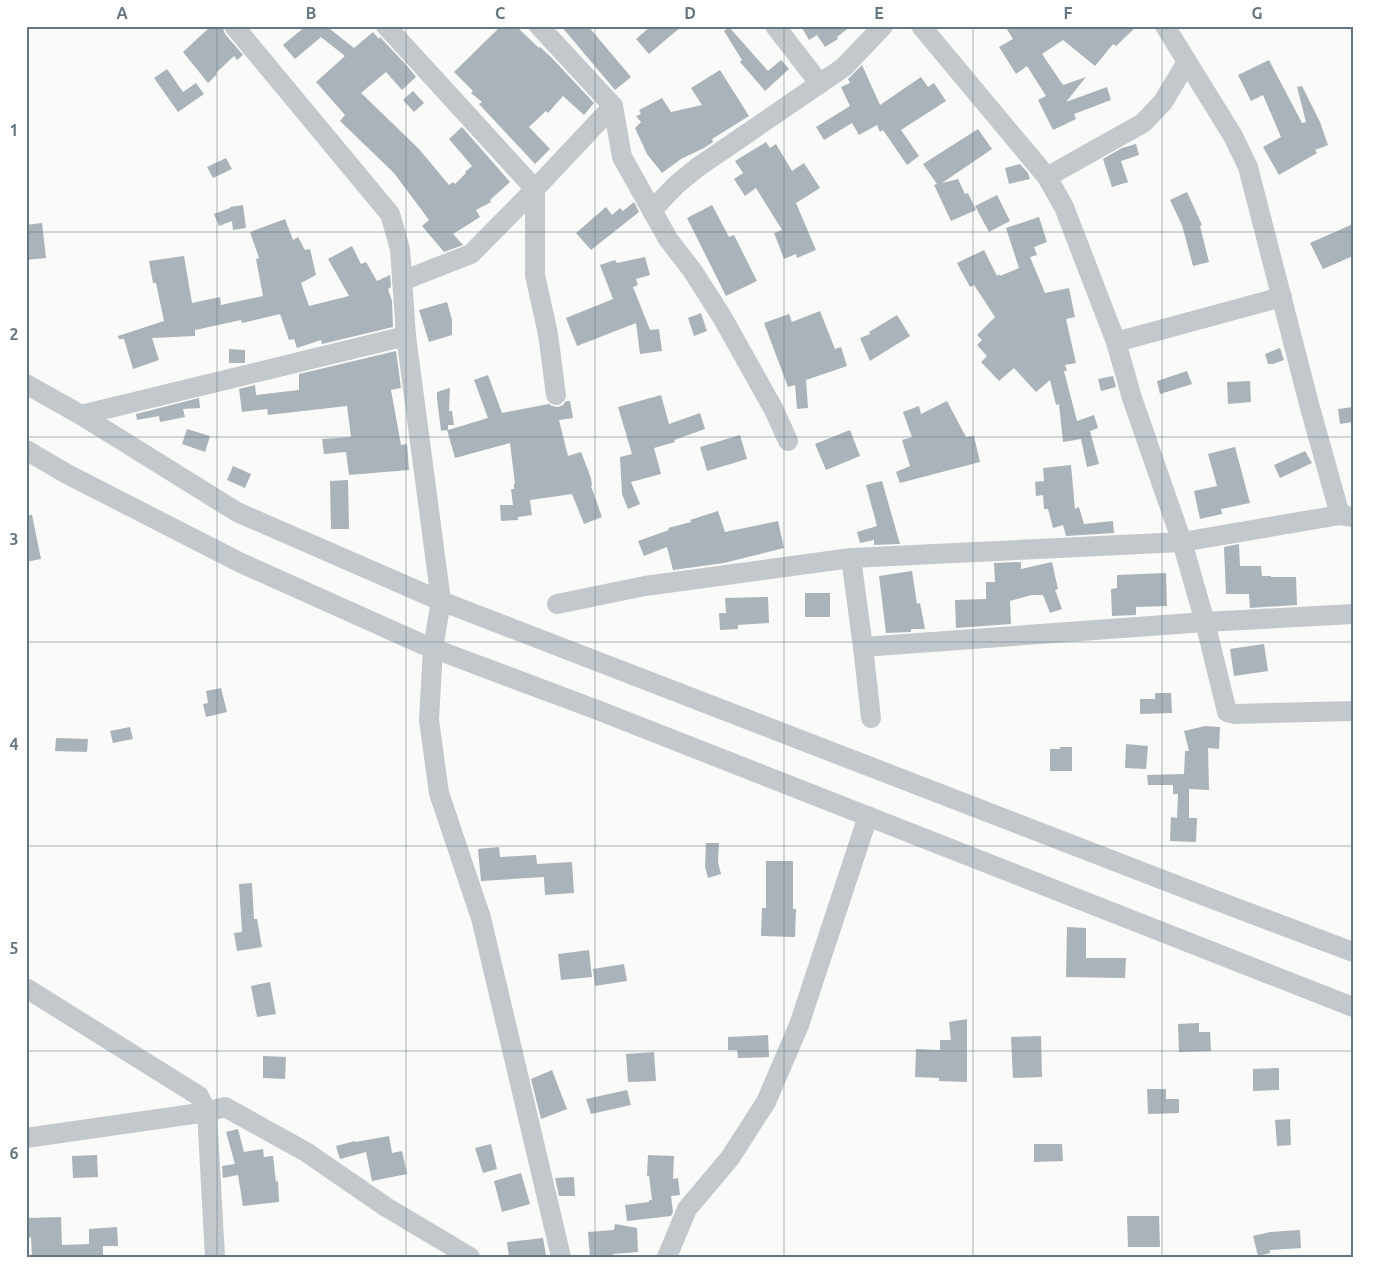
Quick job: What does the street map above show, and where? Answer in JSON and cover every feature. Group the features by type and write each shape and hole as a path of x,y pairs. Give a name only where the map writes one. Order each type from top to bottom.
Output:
{"street":[{"path":"234,26 390,214 400,249 406,336 441,601 433,648 430,720 439,793 481,918 560,1257"},
{"path":"386,26 535,189 535,275 548,334 556,395"},
{"path":"539,26 613,106 622,157 668,239 692,270 722,317 774,410 788,441"},
{"path":"775,26 820,84"},
{"path":"652,210 676,185 698,167 844,67 883,26"},
{"path":"921,26 1047,177 1064,207 1116,342 1132,398 1182,542 1227,712 1235,714 1353,711"},
{"path":"557,604 645,586 851,558 1182,542 1346,516 1309,404 1248,167 1233,136 1187,62 1168,27"},
{"path":"1047,177 1143,123 1163,102 1187,62"},
{"path":"402,281 471,254 613,106"},
{"path":"1116,342 1282,297"},
{"path":"81,414 406,336"},
{"path":"26,384 81,414 236,512 441,601 1187,890 1353,952"},
{"path":"26,450 67,474 241,563 433,648 600,711 1353,1007"},
{"path":"851,558 871,718"},
{"path":"863,646 1204,622 1353,614"},
{"path":"667,1257 687,1209 730,1158 766,1102 799,1025 868,816"},
{"path":"26,988 198,1096 207,1112 215,1257"},
{"path":"26,1138 207,1112 224,1107 306,1152 386,1206 470,1257"}],"building":[{"path":"211,26 222,26 225,34 243,55 237,60 234,56 208,83 183,52"},
{"path":"306,26 334,26 330,29 354,48 373,32 408,67 416,77 402,90 386,72 361,93 419,149 449,185 453,182 455,184 472,166 449,139 462,127 510,182 490,200 491,202 476,210 480,217 453,234 463,245 444,252 422,226 429,220 394,173 340,121 345,115 316,82 345,56 321,37 295,59 283,45"},
{"path":"501,26 516,26 551,57 594,103 584,115 563,96 548,113 546,111 529,127 550,149 535,164 479,104 482,102 471,93 473,91 454,72"},
{"path":"561,26 588,26 631,77 615,90"},
{"path":"651,26 682,26 649,54 636,39"},
{"path":"801,26 851,26 837,37 838,39 825,47 817,35 809,40"},
{"path":"1005,26 1137,26 1116,46 1113,44 1095,66 1063,40 1042,54 1063,85 1086,77 1066,102 1107,87 1111,100 1074,114 1076,119 1053,130 1038,100 1046,96 1027,66 1016,74 999,47 1013,39"},
{"path":"729,27 768,71 781,60 789,69 765,91 740,62 742,60 724,31"},
{"path":"1269,60 1302,123 1306,122 1297,87 1302,86 1320,122 1328,145 1315,150 1317,153 1279,175 1263,147 1281,137 1263,95 1251,101 1238,75"},
{"path":"862,65 880,105 921,77 928,87 934,83 946,101 901,130 919,156 907,165 883,130 880,132 877,125 859,135 852,123 824,140 816,127 850,106 841,87 850,83 848,79"},
{"path":"167,69 183,92 196,83 204,94 178,112 154,78"},
{"path":"720,70 749,116 712,139 713,142 704,148 681,159 662,173 647,154 635,128 641,122 636,116 641,114 639,110 662,98 671,112 702,105 691,88"},
{"path":"413,91 424,103 414,112 403,100"},
{"path":"978,129 992,149 942,183 958,179 965,194 968,193 976,210 951,221 934,185 937,184 923,164"},
{"path":"766,142 770,148 776,144 792,171 804,163 820,188 796,203 816,250 797,258 796,254 784,259 774,233 782,230 756,188 745,196 734,179 743,173 735,161"},
{"path":"1136,144 1139,155 1121,161 1128,182 1112,187 1103,159 1122,148"},
{"path":"226,158 232,169 213,178 207,167"},
{"path":"1020,164 1028,173 1030,179 1009,184 1005,168"},
{"path":"1187,192 1202,225 1200,226 1209,262 1193,266 1182,225 1170,200"},
{"path":"997,195 1010,221 989,232 975,206"},
{"path":"634,202 639,212 591,250 576,233 606,207 612,215 620,208 623,211"},
{"path":"243,205 246,228 233,230 232,221 219,226 214,214 230,207"},
{"path":"712,205 729,237 734,235 757,281 726,296 687,218"},
{"path":"1039,217 1047,242 1034,247 1037,255 1030,257 1045,293 1069,288 1075,317 1066,319 1076,363 1065,365 1067,371 1064,371 1077,421 1094,415 1098,428 1090,431 1099,464 1087,467 1081,439 1063,442 1059,404 1056,405 1050,380 1036,392 1014,368 999,381 981,362 987,356 977,345 982,340 977,335 995,317 974,285 970,287 957,263 984,250 997,276 1019,268 1006,228"},
{"path":"285,219 293,240 298,237 305,250 310,249 316,275 301,283 309,306 349,296 328,259 352,246 361,264 366,262 377,281 390,275 391,287 388,289 392,301 393,327 322,344 321,340 297,348 294,339 289,340 280,314 242,323 241,320 195,330 195,336 152,338 159,360 133,369 124,339 119,339 118,336 164,321 149,261 184,256 192,303 220,297 221,305 263,296 256,259 259,258 250,232"},
{"path":"42,223 46,258 26,260 26,225"},
{"path":"1353,224 1353,256 1323,269 1310,243"},
{"path":"645,257 650,275 636,279 638,285 633,287 650,330 659,329 662,351 640,354 636,323 577,346 566,318 613,299 600,265 615,260 617,263"},
{"path":"447,302 452,320 452,335 429,342 419,310"},
{"path":"820,311 835,349 841,347 847,366 806,380 808,408 797,409 795,385 788,387 764,323 789,314 792,322"},
{"path":"701,313 707,331 694,336 688,318"},
{"path":"897,315 910,336 870,361 860,338 870,334 869,332"},
{"path":"1280,348 1284,360 1268,364 1265,354"},
{"path":"229,349 245,350 245,363 229,363"},
{"path":"396,351 401,388 391,390 401,445 407,444 409,470 349,475 346,452 324,454 322,439 351,437 347,406 268,415 267,409 242,412 239,389 255,385 256,395 299,390 299,374"},
{"path":"1187,371 1192,384 1160,394 1157,381"},
{"path":"488,375 502,413 549,404 558,407 566,401 570,401 573,418 559,420 568,456 581,452 591,478 591,486 602,517 584,524 572,494 530,500 532,515 518,517 518,520 501,521 500,505 513,505 511,489 514,489 515,484 510,443 455,458 447,430 441,431 437,398 437,392 450,388 449,411 452,411 454,425 448,425 448,430 488,418 474,380"},
{"path":"1113,376 1116,387 1101,391 1098,379"},
{"path":"1250,381 1251,402 1228,404 1227,382"},
{"path":"661,395 669,424 700,413 705,429 674,440 675,442 654,448 661,474 631,482 640,504 628,509 622,494 620,457 632,454 618,407"},
{"path":"199,398 200,408 183,409 185,417 160,422 159,416 137,420 136,414"},
{"path":"947,401 966,437 974,436 980,462 900,483 896,472 910,466 902,440 912,437 903,412 919,406 921,414"},
{"path":"1353,407 1353,422 1340,424 1338,409"},
{"path":"187,429 210,436 205,452 182,444"},
{"path":"850,430 860,456 826,470 815,444"},
{"path":"740,435 747,459 707,471 700,447"},
{"path":"1235,447 1250,503 1221,509 1222,514 1200,519 1194,491 1217,486 1208,454"},
{"path":"1305,451 1312,463 1280,478 1274,465"},
{"path":"1071,465 1075,509 1079,507 1084,524 1113,521 1114,533 1066,536 1063,525 1053,528 1048,509 1044,509 1043,495 1036,496 1035,482 1044,481 1043,468"},
{"path":"233,466 251,474 245,488 227,480"},
{"path":"348,480 349,529 331,529 330,481"},
{"path":"882,481 900,544 874,545 874,540 860,543 857,532 877,526 866,485"},
{"path":"718,511 725,532 778,521 784,548 724,563 673,570 667,547 644,556 638,541 669,530 668,528 691,522 690,520"},
{"path":"26,515 32,515 41,559 26,562"},
{"path":"1239,544 1240,566 1261,566 1262,576 1296,577 1297,605 1250,608 1249,594 1226,594 1224,547"},
{"path":"1021,562 1021,569 1052,562 1058,589 1055,590 1062,609 1050,613 1043,595 1032,595 1010,601 1011,624 956,628 955,600 986,599 986,582 995,582 994,563"},
{"path":"912,571 917,604 920,603 925,629 911,629 911,632 886,633 879,576"},
{"path":"1166,573 1167,606 1136,607 1136,615 1112,616 1111,589 1117,588 1117,575"},
{"path":"805,593 830,593 830,617 805,617"},
{"path":"768,597 769,623 738,625 738,629 720,630 719,613 726,613 725,598"},
{"path":"1264,644 1268,671 1234,676 1230,649"},
{"path":"221,688 227,712 206,717 203,704 208,703 206,691"},
{"path":"1155,693 1171,693 1172,713 1140,714 1140,699 1155,699"},
{"path":"1205,726 1220,727 1219,749 1208,748 1209,790 1189,789 1189,818 1197,818 1196,842 1170,841 1171,817 1177,818 1178,794 1173,794 1173,785 1148,785 1147,775 1184,774 1185,751 1189,751 1184,731"},
{"path":"130,727 133,739 113,743 110,731"},
{"path":"56,738 88,739 87,752 55,751"},
{"path":"1126,744 1148,746 1146,769 1125,768"},
{"path":"1060,747 1072,747 1072,771 1050,771 1050,749 1060,749"},
{"path":"706,843 719,843 718,862 721,874 708,878 705,867"},
{"path":"499,847 500,857 536,855 537,864 572,862 574,893 545,895 544,877 481,881 478,849"},
{"path":"766,861 793,861 793,909 796,909 795,937 761,936 762,908 766,908"},
{"path":"252,883 254,919 257,919 262,947 237,951 234,933 242,932 239,884"},
{"path":"1067,927 1086,928 1086,958 1126,958 1125,978 1066,977"},
{"path":"589,950 592,977 561,980 558,954"},
{"path":"624,964 627,981 595,986 593,969"},
{"path":"270,982 276,1014 257,1017 251,986"},
{"path":"967,1019 967,1082 939,1081 939,1078 915,1077 916,1049 940,1050 940,1040 951,1040 949,1022"},
{"path":"1199,1023 1199,1032 1210,1032 1211,1051 1179,1052 1178,1024"},
{"path":"768,1035 769,1057 738,1058 737,1050 728,1050 728,1037"},
{"path":"1041,1036 1042,1077 1013,1078 1011,1037"},
{"path":"654,1052 656,1081 628,1082 626,1054"},
{"path":"263,1056 286,1057 285,1079 263,1078"},
{"path":"1279,1068 1279,1090 1253,1091 1253,1069"},
{"path":"552,1070 567,1109 541,1119 531,1079"},
{"path":"1147,1089 1166,1089 1166,1099 1179,1099 1179,1113 1148,1114"},
{"path":"627,1090 631,1105 591,1114 586,1099"},
{"path":"1290,1119 1291,1145 1277,1146 1275,1120"},
{"path":"238,1129 244,1152 263,1149 264,1157 273,1156 276,1182 278,1181 279,1202 243,1206 238,1175 223,1178 222,1166 235,1164 226,1132"},
{"path":"389,1136 392,1153 402,1151 407,1174 372,1181 366,1152 340,1159 336,1146"},
{"path":"491,1144 497,1169 483,1173 475,1148"},
{"path":"1034,1144 1062,1144 1063,1161 1034,1162"},
{"path":"97,1155 98,1177 73,1178 72,1156"},
{"path":"648,1155 674,1156 673,1179 678,1178 680,1195 671,1196 673,1212 671,1216 627,1221 625,1205 652,1200 649,1176 647,1176"},
{"path":"521,1173 530,1204 502,1212 494,1181"},
{"path":"574,1177 575,1196 559,1196 555,1178"},
{"path":"1127,1216 1159,1216 1160,1247 1128,1247"},
{"path":"61,1217 62,1245 89,1244 89,1229 117,1227 118,1246 103,1246 103,1257 32,1257 28,1218"},
{"path":"615,1224 637,1228 638,1252 613,1254 613,1257 590,1257 588,1232 614,1230"},
{"path":"1300,1230 1301,1248 1270,1250 1270,1253 1258,1256 1253,1236 1270,1232"},
{"path":"543,1238 546,1255 509,1257 507,1242"}]}
